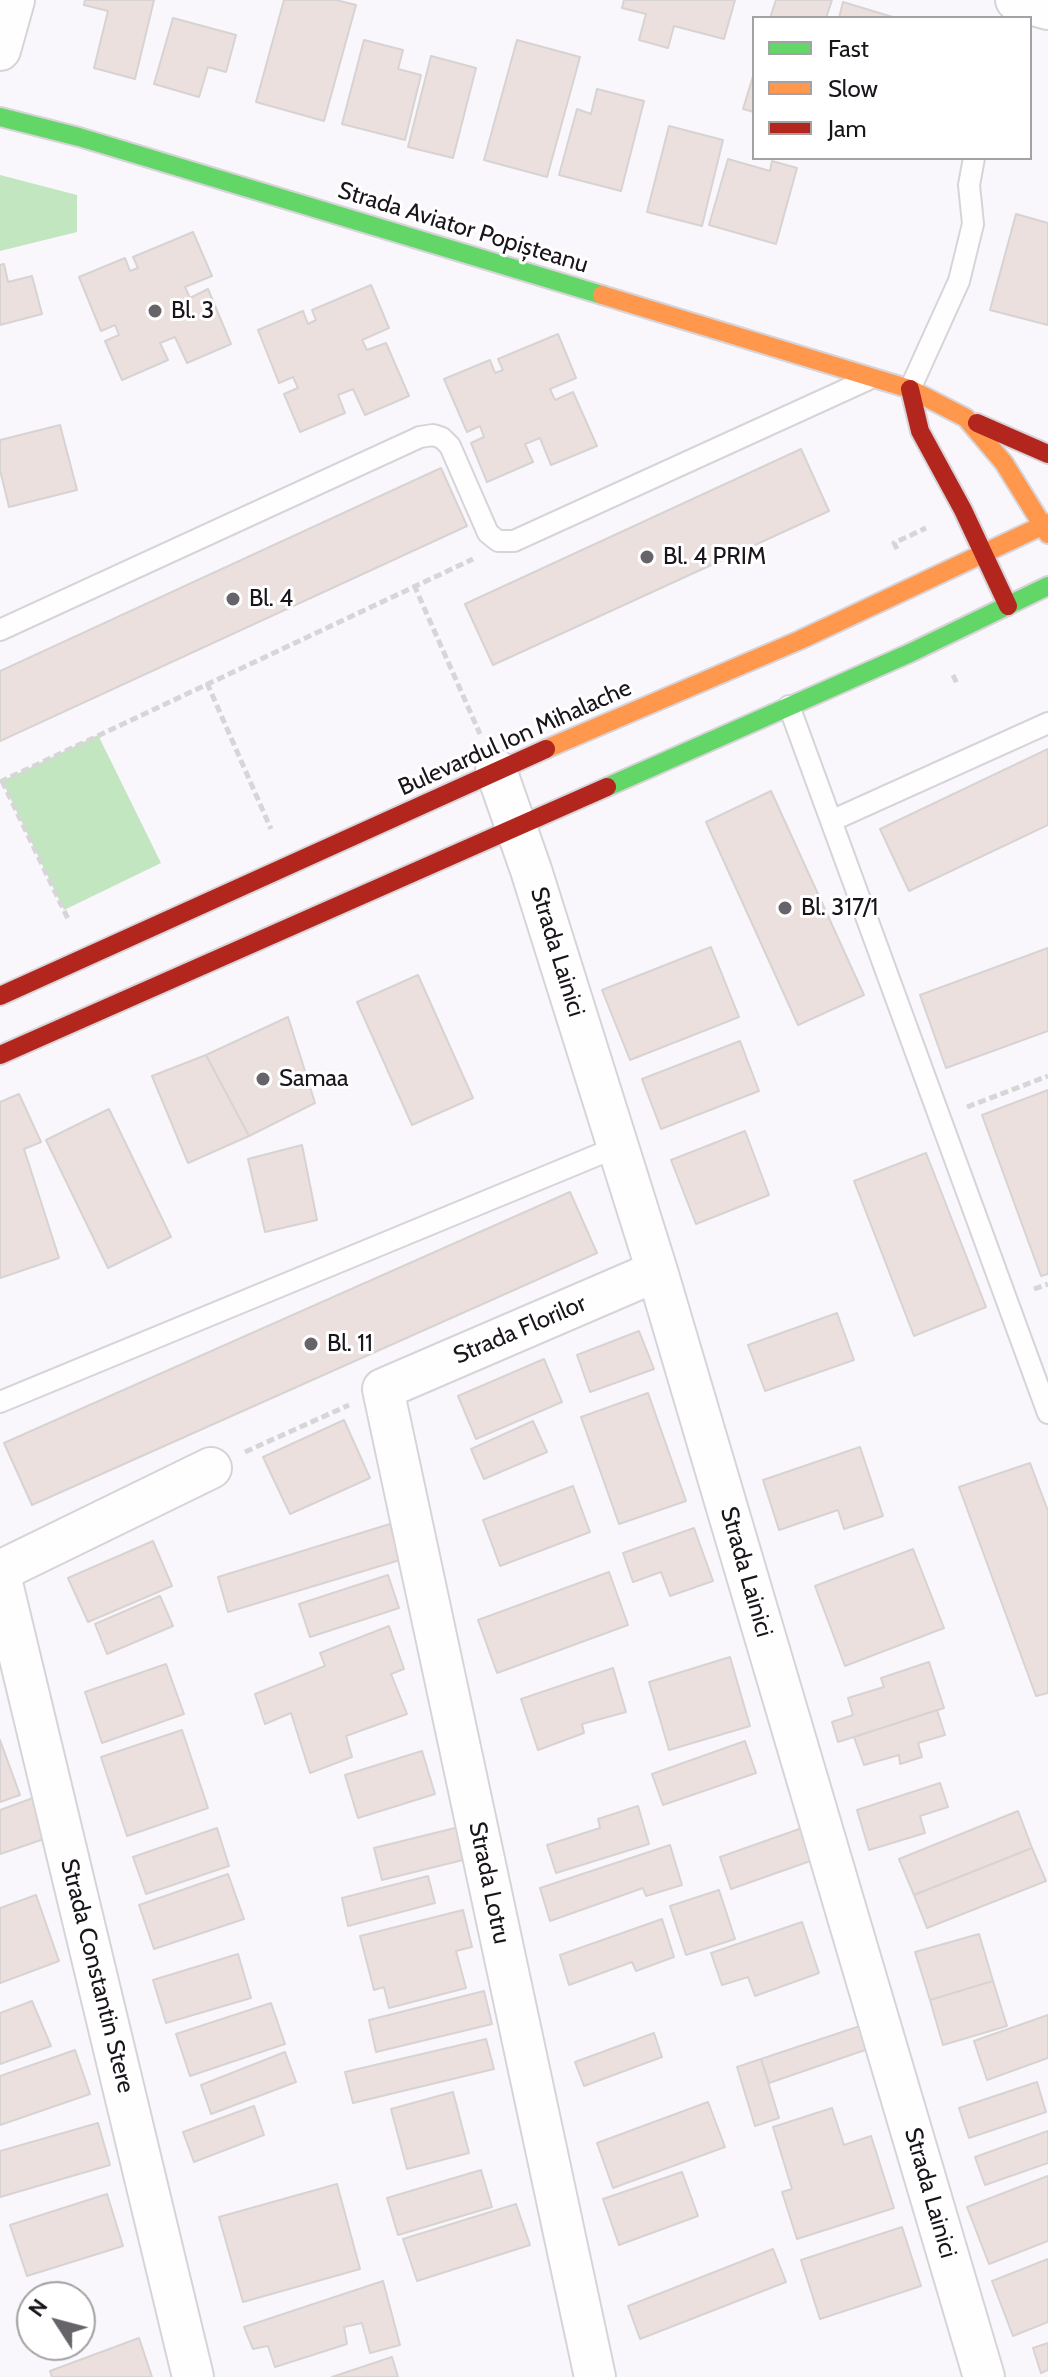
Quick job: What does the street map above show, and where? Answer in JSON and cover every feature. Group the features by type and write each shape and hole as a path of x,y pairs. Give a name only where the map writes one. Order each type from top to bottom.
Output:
{"main road":[{"name":"Strada Aviator Popișteanu","path":"0,117 79,137 910,389 966,418 1004,463 1046,527"},
{"path":"910,389 920,431 963,510 1008,606"},
{"path":"966,418 1048,454"},
{"name":"Bulevardul Ion Mihalache","path":"0,996 496,770 800,640 1046,527"},
{"path":"0,1055 937,641 1048,586"}],"street":[{"path":"0,50 14,0"},
{"name":"Strada Lainici","path":"496,770 517,826 657,1271 984,2377"},
{"name":"Strada Florilor","path":"383,1389 657,1271"},
{"name":"Strada Lotru","path":"383,1389 595,2377"},
{"path":"0,1573 211,1468"},
{"name":"Strada Constantin Stere","path":"0,1573 193,2377"}],"lane":[{"path":"910,389 959,281 973,224 969,185 974,160"},
{"path":"0,630 420,437 433,435 450,446 488,533 498,541 514,541 875,377"},
{"path":"789,706 1048,1413"},
{"path":"831,821 1048,723"},
{"path":"0,1402 617,1147"}],"path":[{"path":"87,957 1,782 414,585 514,541"},
{"path":"414,585 496,770"},
{"path":"207,683 287,866"},
{"path":"940,1118 1048,1076"},
{"path":"211,1468 383,1389"}],"green space":[{"path":"0,175 77,195 77,232 0,251"},
{"path":"98,735 161,863 64,910 2,781"}],"building":[{"path":"85,0 154,0 135,79 94,68 108,11 84,5"},
{"path":"284,0 336,0 356,5 324,121 256,102"},
{"path":"624,0 735,0 724,39 674,26 668,48 639,40 646,14 622,8"},
{"path":"776,0 832,0 827,16 771,16"},
{"path":"843,2 889,16 840,16"},
{"path":"173,18 236,35 226,72 208,67 199,97 154,84"},
{"path":"364,40 403,50 398,69 421,75 405,140 342,124"},
{"path":"517,40 580,57 547,177 484,160"},
{"path":"431,56 476,68 453,158 408,147"},
{"path":"752,80 752,111 743,109"},
{"path":"597,89 644,101 621,191 559,175 577,109 591,114"},
{"path":"669,126 723,140 702,226 647,212"},
{"path":"728,159 770,171 772,161 797,168 776,244 709,225"},
{"path":"1016,214 1048,223 1048,325 990,310"},
{"name":"Bl. 3","path":"193,232 212,276 185,287 190,298 208,289 231,344 187,363 175,337 160,343 168,360 122,380 105,341 119,335 115,325 101,331 79,277 125,258 130,271 138,268 133,257"},
{"path":"4,264 8,282 32,276 42,314 0,325 0,265"},
{"path":"371,285 389,328 362,340 367,350 386,343 409,396 365,415 353,389 338,395 345,413 300,432 284,394 298,388 293,377 279,383 258,330 303,311 308,324 316,320 312,310"},
{"path":"558,334 576,378 550,389 555,400 573,392 597,446 551,465 540,438 525,444 533,462 487,482 471,443 484,437 480,426 467,432 444,379 490,360 495,373 503,370 498,359"},
{"path":"60,425 77,490 9,507 0,470 0,440"},
{"name":"Bl. 4 PRIM","path":"801,449 829,511 493,665 465,604"},
{"name":"Bl. 4","path":"441,468 467,526 0,741 0,671"},
{"path":"1048,749 1048,825 909,891 880,829"},
{"name":"Bl. 317/1","path":"771,791 864,995 798,1025 706,822"},
{"path":"711,947 739,1017 630,1060 602,990"},
{"path":"1048,948 1048,1031 946,1068 920,995"},
{"path":"418,975 473,1098 412,1125 357,1002"},
{"name":"Samaa","path":"288,1017 315,1103 249,1136 206,1055"},
{"path":"740,1041 759,1091 661,1129 642,1079"},
{"path":"206,1055 249,1136 188,1163 152,1076"},
{"path":"1048,1090 1048,1274 1041,1276 982,1115"},
{"path":"19,1094 41,1142 24,1149 59,1258 0,1278 0,1102"},
{"path":"109,1109 171,1237 108,1268 46,1140"},
{"path":"745,1131 769,1195 696,1224 671,1160"},
{"path":"302,1145 317,1220 265,1232 248,1159"},
{"path":"926,1153 986,1307 914,1336 854,1181"},
{"name":"Bl. 11","path":"570,1192 597,1253 32,1505 4,1443"},
{"path":"837,1313 854,1360 765,1391 748,1345"},
{"path":"639,1331 654,1369 590,1392 577,1355"},
{"path":"544,1359 562,1402 476,1439 458,1396"},
{"path":"648,1393 686,1501 619,1524 581,1417"},
{"path":"344,1420 370,1478 290,1514 263,1457"},
{"path":"533,1421 547,1452 484,1479 471,1449"},
{"path":"860,1447 883,1516 844,1529 838,1510 779,1530 763,1480"},
{"path":"1030,1463 1048,1511 1048,1693 1036,1696 959,1487"},
{"path":"573,1486 590,1532 500,1566 483,1520"},
{"path":"390,1524 400,1560 228,1612 218,1577"},
{"path":"694,1528 713,1581 670,1596 661,1572 633,1582 623,1553"},
{"path":"153,1541 172,1586 88,1622 68,1578"},
{"path":"913,1549 944,1628 845,1666 815,1586"},
{"path":"609,1572 628,1625 497,1673 478,1620"},
{"path":"388,1575 399,1608 310,1637 299,1604"},
{"path":"160,1596 173,1626 107,1654 95,1624"},
{"path":"389,1626 404,1669 391,1674 407,1714 346,1736 352,1757 310,1773 291,1713 265,1724 255,1694 325,1666 320,1653"},
{"path":"730,1657 750,1726 669,1750 649,1682"},
{"path":"929,1662 944,1708 838,1742 832,1722 853,1715 848,1698 884,1687 881,1678"},
{"path":"166,1664 184,1714 102,1743 85,1692"},
{"path":"613,1668 626,1712 582,1724 584,1733 538,1750 521,1699"},
{"path":"937,1710 945,1735 918,1743 922,1757 900,1764 899,1755 864,1765 854,1737"},
{"path":"182,1730 208,1808 127,1836 101,1757"},
{"path":"0,1740 20,1795 0,1802"},
{"path":"745,1741 756,1773 663,1805 652,1774"},
{"path":"422,1751 435,1794 358,1818 345,1775"},
{"path":"940,1783 948,1807 920,1816 925,1833 869,1850 857,1810"},
{"path":"33,1798 47,1838 0,1854 0,1810"},
{"path":"638,1806 649,1844 556,1873 547,1845 600,1828 598,1819"},
{"path":"1018,1811 1032,1848 914,1895 899,1859"},
{"path":"459,1827 467,1859 382,1880 374,1848"},
{"path":"805,1827 816,1859 731,1889 720,1857"},
{"path":"217,1828 229,1866 146,1894 133,1857"},
{"path":"670,1845 682,1885 646,1896 643,1888 550,1921 540,1888"},
{"path":"1032,1848 1046,1881 927,1928 914,1895"},
{"path":"228,1874 244,1919 154,1949 139,1905"},
{"path":"428,1876 435,1903 348,1926 342,1898"},
{"path":"719,1890 735,1939 686,1955 670,1906"},
{"path":"36,1895 59,1961 0,1983 0,1908"},
{"path":"463,1910 472,1947 456,1951 466,1988 389,2008 384,1987 374,1990 360,1936"},
{"path":"662,1919 674,1957 636,1971 632,1962 569,1985 560,1955"},
{"path":"802,1922 819,1973 755,1996 748,1977 722,1985 711,1953"},
{"path":"979,1934 993,1981 930,2000 915,1952"},
{"path":"238,1954 251,1998 166,2023 153,1980"},
{"path":"993,1981 1007,2026 943,2045 930,2000"},
{"path":"484,1991 492,2024 376,2052 369,2020"},
{"path":"32,2001 51,2046 0,2064 0,2013"},
{"path":"271,2003 285,2044 190,2076 176,2034"},
{"path":"1048,2015 1048,2058 987,2080 974,2041"},
{"path":"863,2025 871,2048 769,2083 761,2059"},
{"path":"654,2033 662,2057 584,2086 575,2062"},
{"path":"486,2039 494,2069 353,2103 345,2072"},
{"path":"75,2050 90,2094 0,2125 0,2076"},
{"path":"285,2052 296,2082 211,2114 201,2085"},
{"path":"761,2059 779,2118 755,2126 737,2067"},
{"path":"1037,2082 1046,2112 969,2138 959,2108"},
{"path":"453,2092 469,2153 407,2169 391,2109"},
{"path":"708,2102 725,2147 613,2188 597,2143"},
{"path":"254,2106 264,2135 194,2162 183,2132"},
{"path":"832,2108 844,2145 871,2136 894,2208 797,2239 782,2192 792,2189 773,2127"},
{"path":"98,2123 110,2165 0,2197 0,2151"},
{"path":"1048,2131 1048,2163 985,2185 975,2157"},
{"path":"481,2170 492,2207 398,2235 387,2198"},
{"path":"682,2172 698,2216 619,2245 603,2199"},
{"path":"1048,2176 1048,2241 989,2264 967,2207"},
{"path":"337,2184 360,2269 243,2302 219,2217"},
{"path":"107,2194 123,2246 27,2276 10,2225"},
{"path":"516,2204 530,2245 417,2281 403,2239"},
{"path":"902,2227 921,2286 820,2319 801,2260"},
{"path":"773,2249 786,2282 640,2339 628,2306"},
{"path":"1048,2259 1048,2322 1013,2336 992,2281"},
{"path":"383,2281 400,2345 370,2353 362,2323 344,2327 347,2344 275,2367 268,2346 253,2349 244,2327"},
{"path":"139,2338 152,2377 52,2377 50,2371 77,2361 96,2361 96,2354"},
{"path":"1048,2343 1048,2370 1041,2373 1033,2348"},
{"path":"392,2357 398,2377 332,2377"}],"traffic: fast":[{"path":"0,117 79,137 602,295"},
{"path":"607,787 910,653 1048,586"}],"traffic: slow":[{"path":"602,295 910,389 966,418 1004,463 1048,534"},
{"path":"546,749 800,640 1048,523"}],"traffic: jam":[{"path":"910,389 920,431 963,510 1008,606"},
{"path":"977,423 1048,454"},
{"path":"0,996 546,749"},
{"path":"0,1055 607,787"}],"place":[{"name":"Bl. 3","path":"155,311"},
{"name":"Bl. 4 PRIM","path":"647,557"},
{"name":"Bl. 4","path":"233,599"},
{"name":"Bl. 317/1","path":"785,908"},
{"name":"Samaa","path":"263,1079"},
{"name":"Bl. 11","path":"311,1344"}]}
